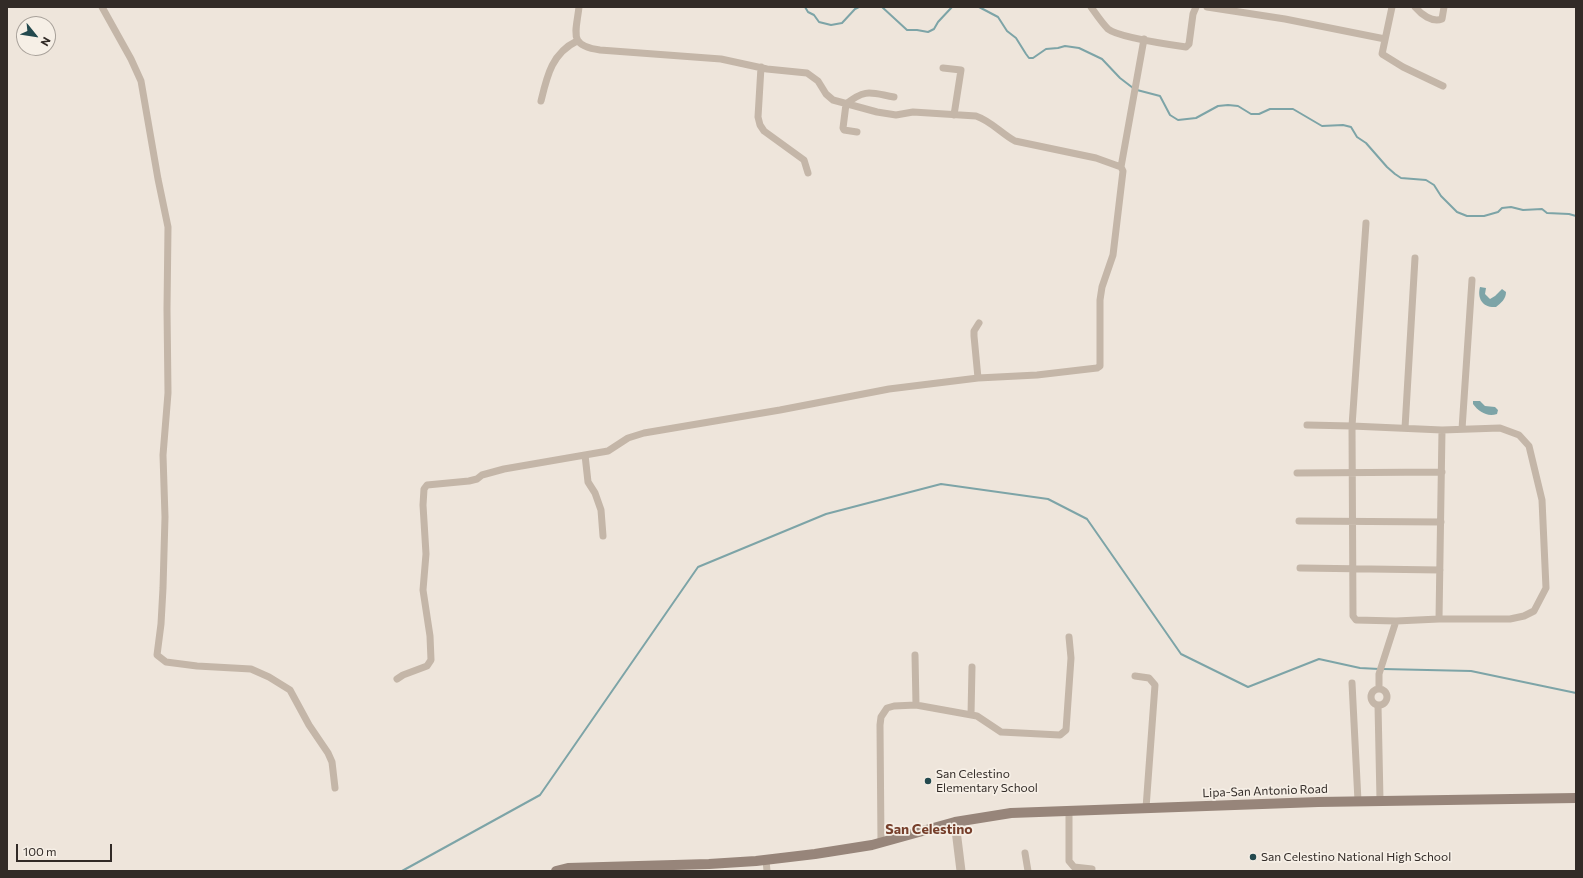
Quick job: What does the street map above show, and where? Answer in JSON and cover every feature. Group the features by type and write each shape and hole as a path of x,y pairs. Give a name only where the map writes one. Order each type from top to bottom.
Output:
{"main road":[{"name":"Lipa-San Antonio Road","path":"556,871 568,868 634,868 709,864 766,860 815,854 880,843 955,822 1010,813 1380,800 1576,798"}],"street":[{"path":"102,7 131,59 141,81 168,227 168,393 163,455 165,517 161,624 157,655 166,662 198,666 251,669 269,676 290,690 309,725 330,757 335,788"},
{"path":"579,7 576,32 577,41 583,47 591,49 721,59 761,68 807,73 818,81 826,94 833,100 846,104 896,115 913,112 954,114 982,118 1015,141 1096,158 1121,167"},
{"path":"1091,7 1107,28 1111,30 1166,44 1188,46 1193,14 1196,7"},
{"path":"1207,7 1285,19 1385,39"},
{"path":"1392,7 1382,54 1404,67 1443,86"},
{"path":"1415,7 1420,13 1434,21 1442,20 1444,7"},
{"path":"397,679 416,669 427,666 430,660 430,630 423,590 425,569 423,506 424,489 427,485 469,481 477,479 482,475 504,469 608,451 628,438 644,433 780,410 889,389 978,378 1037,375 1097,368 1100,366 1100,300 1102,288 1113,255 1123,171 1121,167 1144,39"},
{"path":"541,101 551,65 562,50 577,41"},
{"path":"761,68 758,117 760,125 764,131 804,160 808,173"},
{"path":"943,68 961,70 954,114"},
{"path":"857,132 843,128 846,104 857,96 869,92 894,97"},
{"path":"1307,425 1352,426 1406,428 1442,430 1500,428 1519,436 1529,446 1542,500 1546,588 1534,611 1524,616 1510,619 1439,619 1396,621 1354,618 1352,569 1352,426 1366,223"},
{"path":"1406,428 1415,258"},
{"path":"1462,429 1472,280"},
{"path":"978,378 974,331 979,323"},
{"path":"1439,619 1442,430"},
{"path":"585,455 588,482 600,503 603,536"},
{"path":"1297,473 1442,472"},
{"path":"1299,520 1441,522"},
{"path":"1300,568 1440,570"},
{"path":"1379,689 1379,674 1396,621"},
{"path":"880,843 881,717 887,708 894,706 916,705 971,714 981,718 1001,732 1064,734 1066,730 1071,658 1069,637"},
{"path":"915,655 916,705"},
{"path":"971,714 972,667"},
{"path":"1135,676 1149,678 1155,684 1146,808"},
{"path":"1352,683 1358,801"},
{"path":"1378,704 1383,703 1387,697 1385,692 1379,689"},
{"path":"1378,704 1374,702 1371,695 1374,691 1379,689"},
{"path":"1378,704 1380,800"},
{"path":"1069,811 1069,861 1074,867 1092,869"},
{"path":"955,822 961,871"},
{"path":"1025,853 1028,871"},
{"path":"766,860 767,871"}],"water":[{"path":"1480,287 1486,288 1485,294 1490,299 1502,289 1506,292 1505,297 1496,307 1488,306 1480,299"},
{"path":"1473,401 1480,401 1485,406 1495,407 1498,410 1497,414 1490,415 1484,413 1475,407"}],"waterway":[{"path":"805,7 808,12 814,15 819,22 831,25 842,23 855,9 859,7"},
{"path":"882,7 907,30 928,32 934,29 938,22 952,7"},
{"path":"979,7 998,17 1007,31 1016,38 1029,58 1033,58 1046,49 1065,46 1079,48 1102,59 1120,78 1133,88"},
{"path":"1137,90 1160,96 1170,115 1178,120 1196,118 1218,106 1228,105 1238,106 1251,114 1259,114 1270,109 1293,109 1322,126 1343,125 1351,127 1357,137 1366,143 1395,174 1401,178 1426,180 1434,185 1441,196 1457,212 1467,216 1484,216 1498,212 1502,208 1511,207 1523,210 1542,209 1547,213 1569,214 1576,216"},
{"path":"402,871 540,795 698,567 826,514 941,484 1048,499 1087,519 1181,654 1248,687 1319,659 1360,668 1379,669"},
{"path":"1383,669 1471,671 1576,693"}],"place":[{"name":"San Celestino Elementary School","path":"928,781"},
{"name":"San Celestino National High School","path":"1253,857"}],"district":[{"name":"San Celestino","path":"929,829"}]}
